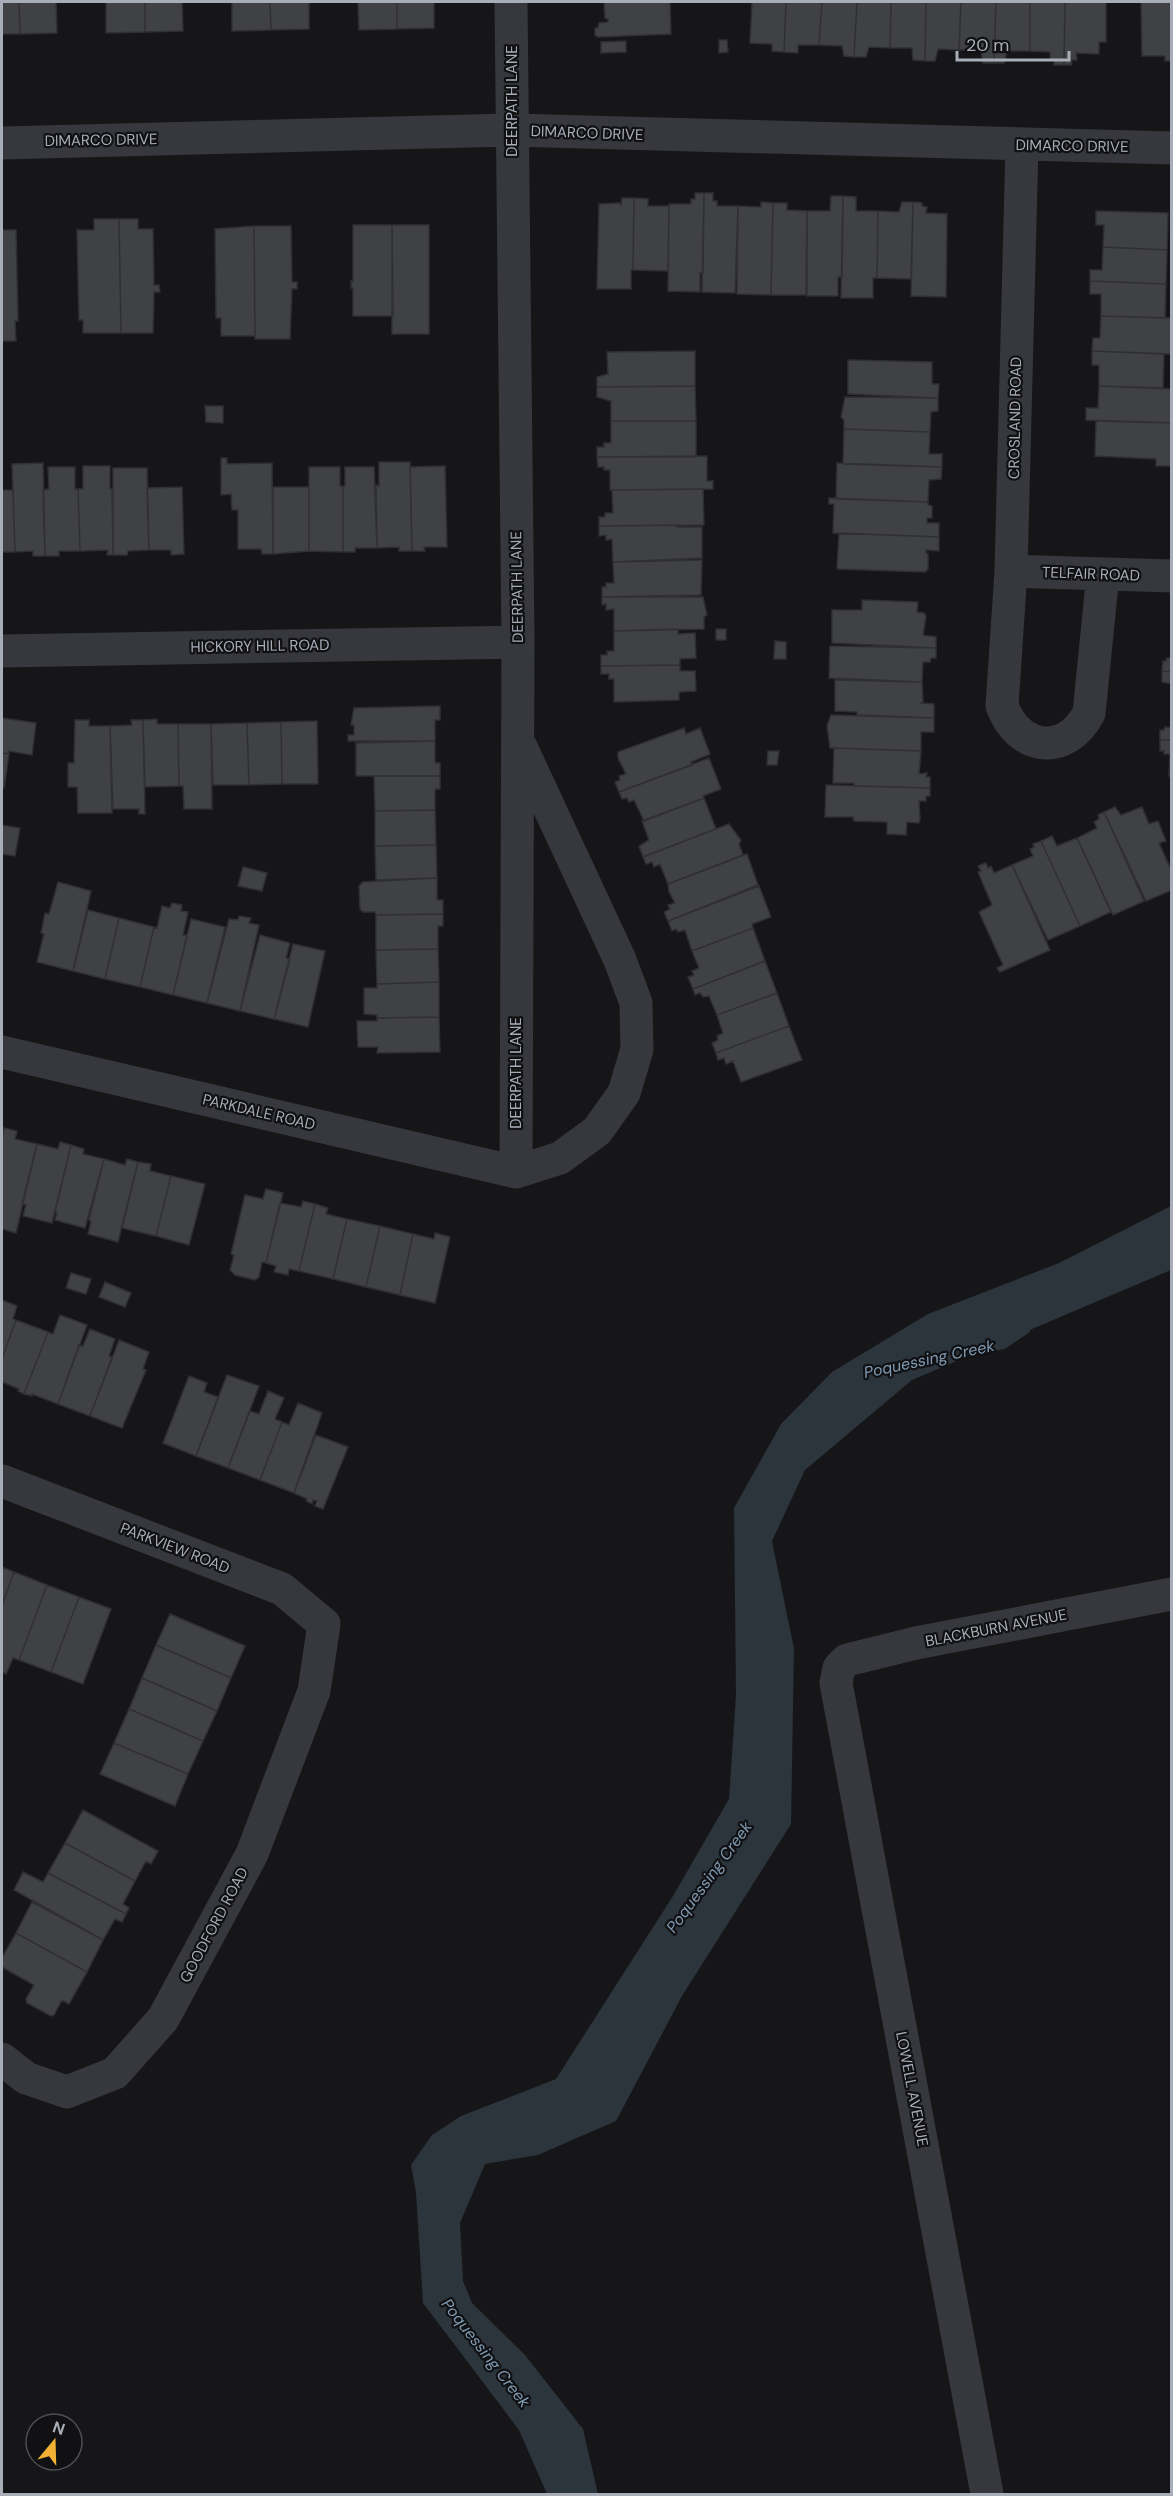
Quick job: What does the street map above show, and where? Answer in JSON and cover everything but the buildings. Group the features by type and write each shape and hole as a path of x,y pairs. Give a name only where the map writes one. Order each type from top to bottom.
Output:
{"street":[{"name":"DEERPATH LANE","path":"511,2 518,642 516,1172"},
{"name":"DIMARCO DRIVE","path":"2,143 512,130 1172,148"},
{"name":"CROSLAND ROAD","path":"1022,145 1011,571 1002,706 1007,720 1016,731 1029,740 1043,743 1058,742 1071,736 1082,727 1089,714 1103,574"},
{"name":"TELFAIR ROAD","path":"1011,571 1172,576"},
{"name":"HICKORY HILL ROAD","path":"2,651 518,642"},
{"path":"516,1172 560,1158 597,1131 624,1093 637,1049 636,1003 620,960 517,739"},
{"name":"PARKDALE ROAD","path":"2,1052 516,1172"},
{"name":"PARKVIEW ROAD","path":"2,1481 282,1588 324,1624 321,1641"},
{"name":"BLACKBURN AVENUE","path":"836,1683 839,1668 847,1660 916,1643 1172,1594"},
{"name":"GOODFORD ROAD","path":"2,2059 26,2078 67,2092 115,2073 163,2019 252,1854 314,1691 321,1641"},
{"name":"LOWELL AVENUE","path":"836,1683 987,2494"}],"water":[{"path":"1171,1206 1171,1270 912,1380 805,1470 772,1541 794,1649 791,1824 682,1996 616,2121 538,2155 485,2164 460,2223 463,2281 472,2303 525,2355 583,2429 598,2494 547,2494 519,2430 423,2303 416,2193 411,2165 432,2135 461,2116 556,2079 673,1896 729,1799 736,1695 734,1508 781,1424 832,1372 928,1314 1059,1263"}],"waterway":[{"name":"Poquessing Creek","path":"978,1348 1003,1343 1025,1328"}]}
